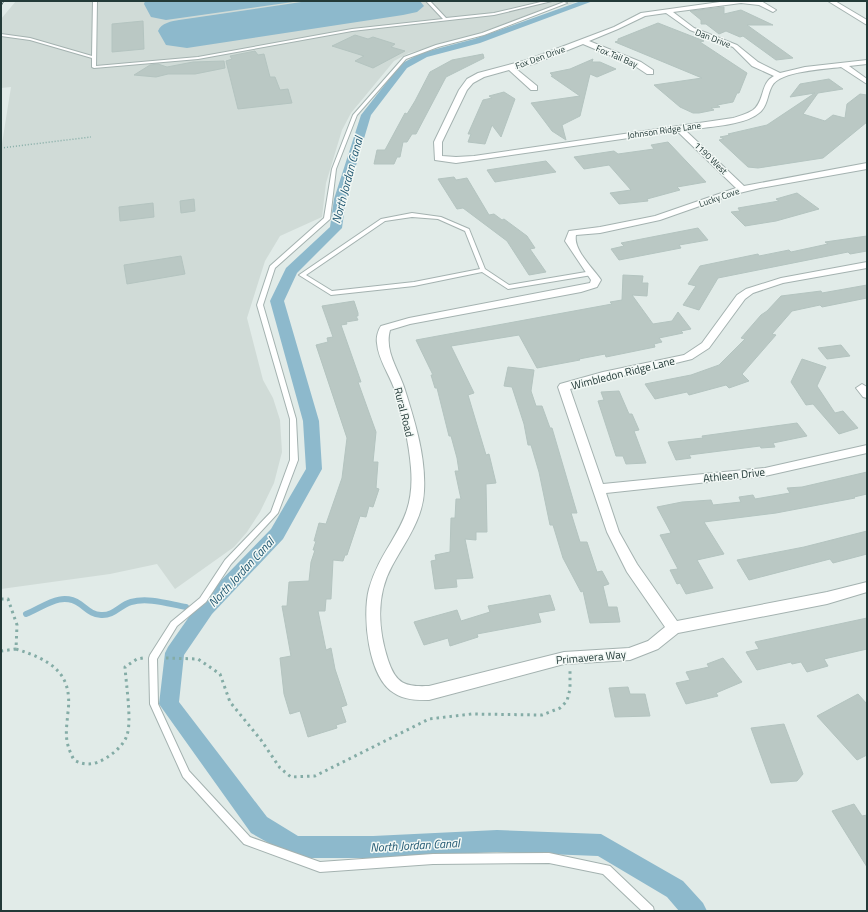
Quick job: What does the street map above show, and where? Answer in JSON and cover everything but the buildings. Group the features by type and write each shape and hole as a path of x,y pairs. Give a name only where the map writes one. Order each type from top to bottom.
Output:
{"street":[{"name":"Fox Den Drive","path":"438,158 438,142 466,85 481,74 530,62 616,28 635,16 741,1 761,3 773,10"},
{"path":"831,1 867,23"},
{"name":"Dan Drive","path":"667,11 692,29 735,46 755,64 780,76"},
{"name":"Fox Tail Bay","path":"582,41 638,64 650,72"},
{"path":"780,76 867,62"},
{"path":"843,66 867,82"},
{"path":"510,67 534,88"},
{"name":"Johnson Ridge Lane","path":"438,158 456,160 474,158 734,120 749,115 761,105 769,84 780,76"},
{"name":"1190 West","path":"679,128 742,188"},
{"name":"Lucky Cove","path":"593,279 573,248 570,241 572,233 600,230 657,218 742,188 867,166"},
{"name":"Wimbledon Ridge Lane","path":"674,628 622,551 613,532 564,387 589,378 688,357 708,344 742,296 760,286 867,265"},
{"name":"Rural Road","path":"403,692 392,684 386,676 372,629 373,602 378,582 385,566 412,520 418,492 415,458 406,415 382,343 385,328 409,321 581,289 593,279"},
{"name":"Athleen Drive","path":"598,488 765,472 867,449"},
{"name":"Primavera Way","path":"403,692 416,694 429,693 564,658 630,654 653,645 674,628 827,598 867,587"}],"lane":[{"path":"95,1 94,67 189,59 352,30 494,14 550,1"},
{"path":"428,1 445,20"},
{"path":"565,3 483,34 437,46 405,58 355,115 334,170 327,220 272,267 260,305 293,419 294,460 274,513 228,562 203,600 174,624 157,658 154,704 186,774 247,841 320,867 433,859 549,858 606,870 650,911"},
{"path":"1,35 30,39 94,58"},
{"path":"483,270 414,284 330,293 302,275 383,220 412,216 439,218 467,230 483,270 508,287 593,279"}],"path":[{"path":"1,148 91,138"},
{"path":"1,599 8,599 13,611 17,625 16,649"},
{"path":"1,652 16,649 40,657 54,665 65,676 69,701 66,741 74,760 84,765 97,764 112,754 122,745 128,733 125,667 137,659 198,659 220,674 230,702 261,740 280,768 292,777 315,776 386,738 429,719 472,714 519,716 542,715 560,708 567,701 570,689 570,670"}],"shaded area":[{"path":"16,1 578,1 568,5 563,2 472,36 409,53 394,61 351,113 342,130 326,183 322,217 280,236 265,261 247,318 263,380 273,398 280,420 282,452 274,483 260,512 247,532 234,547 175,589 157,564 110,574 1,589 1,150 11,87 1,88 1,19"}],"water":[{"path":"145,1 300,1 166,20 151,17 144,4"},
{"path":"308,1 420,1 424,6 417,12 403,15 187,48 166,45 158,31 164,24 173,21"}],"waterway":[{"name":"North Jordan Canal","path":"589,1 477,41 424,55 404,66 366,115 340,199 336,228 291,271 277,301 311,421 314,469 277,534 205,609 175,653 169,704 259,825 295,847 373,847 497,841 601,845 675,889 695,911"},
{"path":"26,614 53,602 66,599 73,600 87,610 98,615 110,614 127,603 144,600 186,607"}],"tram line":[{"path":"1,6 4,1"}]}
